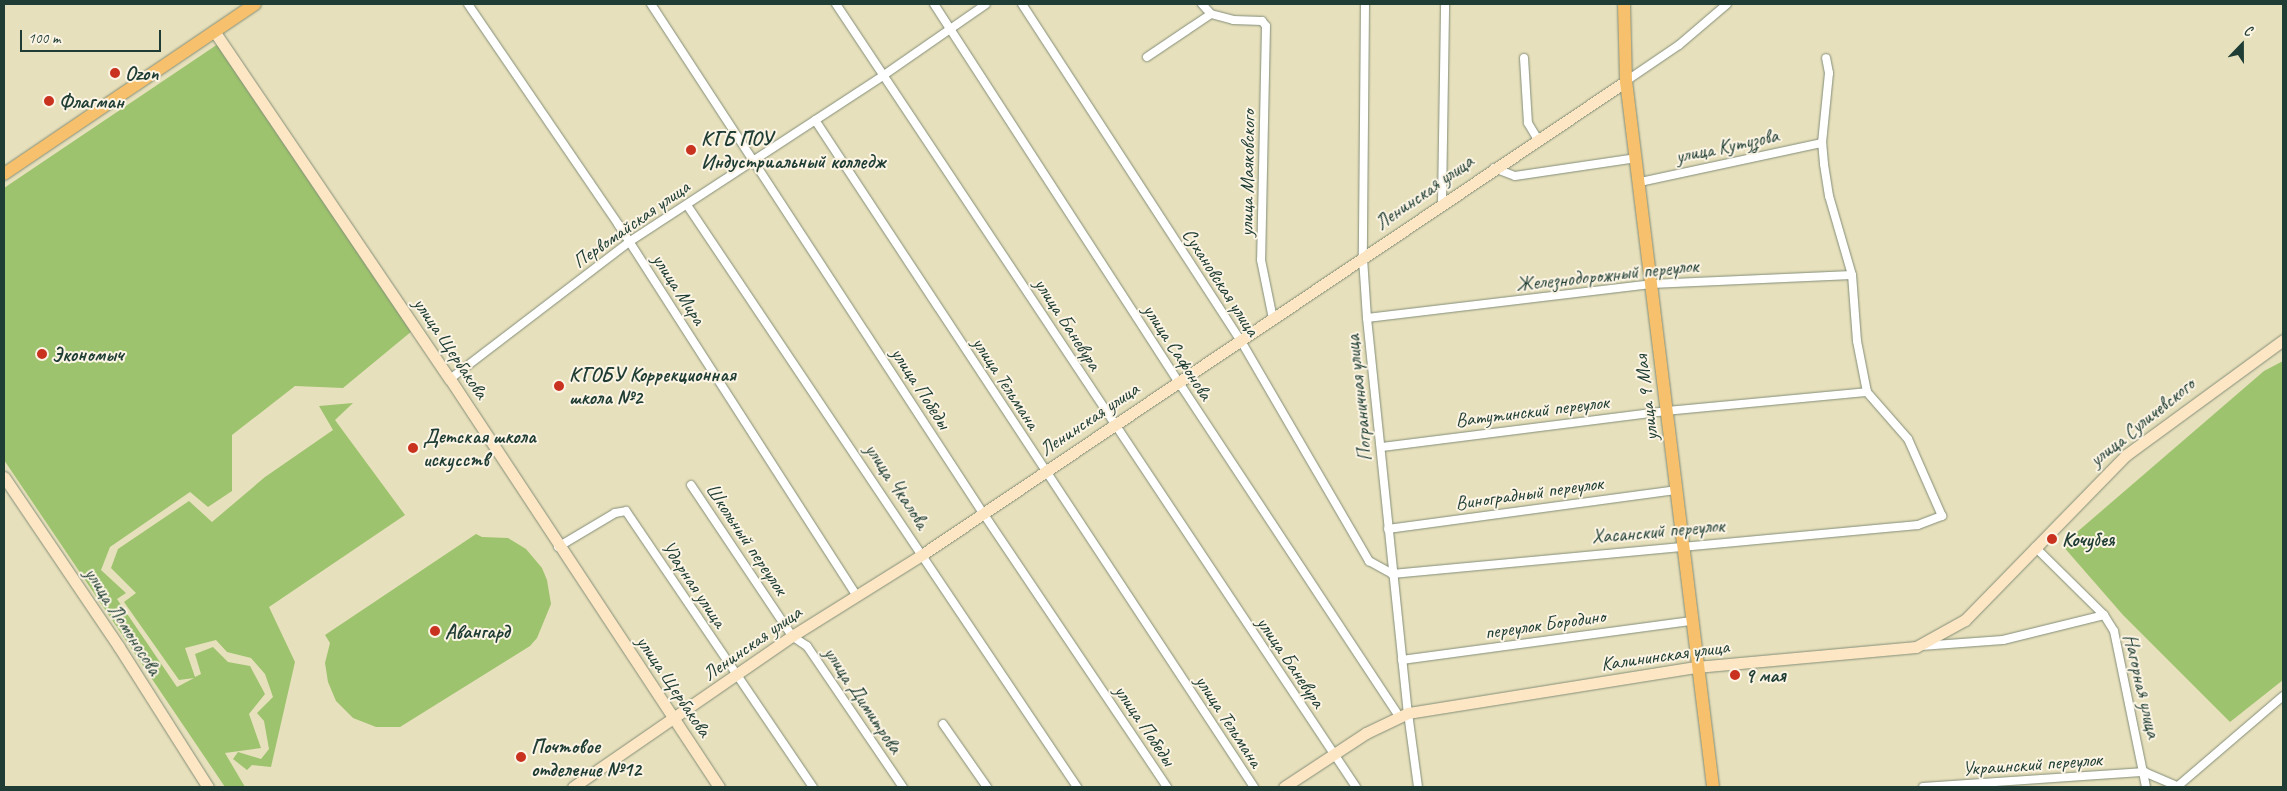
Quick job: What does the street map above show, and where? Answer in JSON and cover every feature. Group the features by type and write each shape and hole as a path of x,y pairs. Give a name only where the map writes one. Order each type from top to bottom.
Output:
{"main road":[{"path":"4,174 255,4"},
{"name":"улица 9 Мая","path":"1624,4 1626,80 1640,182 1696,667 1713,787"},
{"name":"улица Щербакова","path":"214,31 450,379 558,547 719,787"},
{"name":"Ленинская улица","path":"573,787 736,677 792,636 923,554 1113,424 1241,341 1492,168 1626,80"},
{"name":"улица Суличевского","path":"2035,547 2126,455 2283,340"},
{"name":"улица Ломоносова","path":"4,477 118,647 208,787"},
{"name":"Калининская улица","path":"1284,787 1403,714 1696,667 1916,647 1966,620 2035,547"}],"street":[{"name":"улица Мира","path":"468,4 629,242 857,596"},
{"name":"улица Победы","path":"651,4 983,513 1167,787"},
{"name":"улица Баневура","path":"836,4 1113,424 1356,787"},
{"name":"улица Сафонова","path":"934,4 1178,382 1403,714"},
{"name":"Первомайская улица","path":"450,379 629,242 884,75 986,4"},
{"name":"Сухановская улица","path":"1022,4 1241,341 1369,561 1392,574"},
{"path":"1147,57 1211,14 1202,4"},
{"name":"Пограничная улица","path":"1365,4 1363,258 1367,318 1382,447 1392,574 1402,660 1403,714 1418,787"},
{"path":"1442,202 1445,4"},
{"path":"1626,80 1679,45 1728,4"},
{"name":"улица Маяковского","path":"1211,14 1233,20 1262,21 1266,26 1261,260 1273,319"},
{"path":"1524,58 1528,123 1537,138"},
{"path":"1826,58 1829,73 1822,143 1829,196 1852,275 1857,341 1866,392"},
{"name":"улица Тельмана","path":"815,120 1254,787"},
{"name":"улица Кутузова","path":"1640,182 1822,143"},
{"path":"1492,168 1515,176 1637,158"},
{"name":"улица Чкалова","path":"687,205 923,554 1077,787"},
{"name":"Железнодорожный переулок","path":"1367,318 1652,284 1852,275"},
{"name":"Ватутинский переулок","path":"1382,447 1666,411 1866,392"},
{"name":"Хасанский переулок","path":"1392,574 1682,544 1918,525 1942,516 1908,439 1866,392"},
{"name":"Школьный переулок","path":"691,485 792,636"},
{"name":"Виноградный переулок","path":"1388,529 1675,490"},
{"name":"Ударная улица","path":"558,547 615,513 626,511 736,677 813,787"},
{"name":"Нагорная улица","path":"2035,547 2104,615 2120,647 2146,787"},
{"path":"1916,647 2003,640 2104,615"},
{"name":"переулок Бородино","path":"1402,660 1691,621"},
{"name":"улица Димитрова","path":"792,636 807,646 903,787"},
{"path":"2144,772 2168,785 2178,787 2283,696"},
{"path":"943,724 987,787"},
{"name":"Украинский переулок","path":"1923,787 2144,772"}],"green space":[{"path":"221,42 412,331 343,388 295,386 232,435 232,491 208,507 190,492 110,547 101,570 126,593 117,599 177,687 194,678 179,680 124,602 136,593 111,568 118,549 189,501 212,522 265,477 333,430 319,406 353,403 335,420 405,515 269,607 295,662 271,767 252,765 247,770 233,759 238,752 261,759 269,749 264,721 257,713 273,697 265,674 251,658 227,652 216,640 185,648 195,677 201,674 195,654 213,647 228,662 250,666 265,694 249,714 261,748 225,753 245,787 225,787 4,460 4,188"},
{"path":"2283,361 2283,680 2230,722 2123,615 2062,545 2264,371"},
{"name":"Авангард","path":"476,534 482,537 508,538 526,549 542,568 547,580 551,604 537,638 530,646 400,727 376,727 353,718 336,701 328,682 325,663 330,643 325,635"}],"place":[{"name":"Ozon","path":"115,73"},
{"name":"Флагман","path":"49,101"},
{"name":"КГБ ПОУ Индустриальный колледж","path":"691,150"},
{"name":"Экономыч","path":"42,354"},
{"name":"КГОБУ Коррекционная школа №2","path":"559,386"},
{"name":"Детская школа искусств","path":"413,448"},
{"name":"Кочубея","path":"2052,539"},
{"name":"Авангард","path":"435,631"},
{"name":"9 мая","path":"1735,675"},
{"name":"Почтовое отделение №12","path":"521,757"}]}
